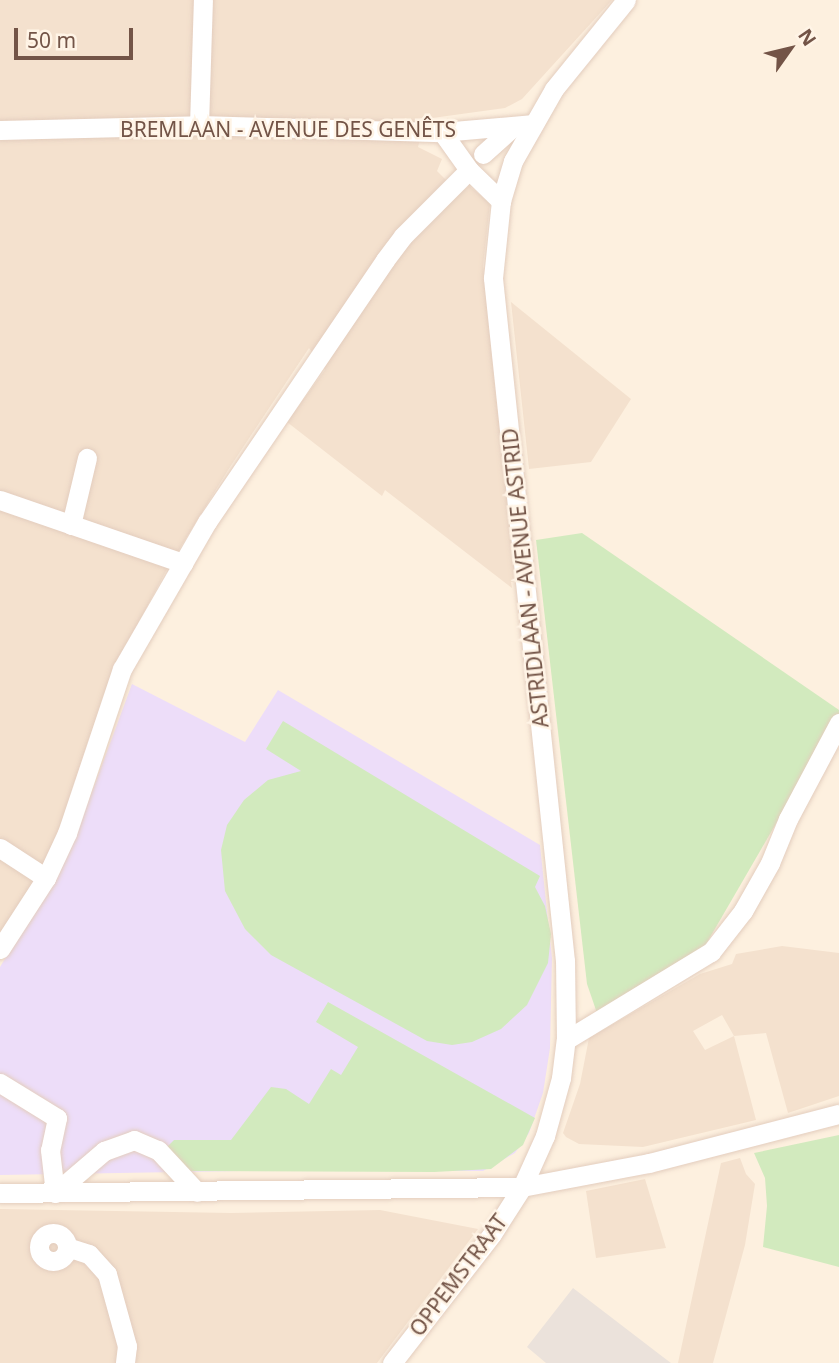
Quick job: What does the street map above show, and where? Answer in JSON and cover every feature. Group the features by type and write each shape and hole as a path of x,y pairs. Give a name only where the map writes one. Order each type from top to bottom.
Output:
{"street":[{"path":"199,125 203,0"},
{"name":"ASTRIDLAAN - AVENUE ASTRID","path":"522,1187 545,1136 561,1079 566,1040 565,961 493,278 501,201 524,125 626,0"},
{"name":"BREMLAAN - AVENUE DES GENÊTS","path":"0,130 199,125 442,132 524,125"},
{"path":"483,153 524,125"},
{"path":"442,132 469,170 501,201"},
{"path":"0,949 46,878 70,823 122,669 183,563 294,390 384,260 403,236 469,170"},
{"path":"72,525 87,458"},
{"path":"0,500 183,563"},
{"path":"566,1040 710,952 743,911 764,875 788,819 839,723"},
{"path":"0,848 46,878"},
{"path":"0,1083 57,1118 50,1150 55,1192"},
{"path":"0,1193 522,1187 662,1160 839,1114"},
{"path":"55,1192 104,1151 134,1140 158,1150 197,1192"},
{"name":"OPPEMSTRAAT","path":"392,1363 492,1234 522,1187"},
{"path":"67,1247 89,1254 107,1275 127,1346 125,1363"}],"shaded area":[{"path":"0,0 612,0 522,99 505,108 425,119 418,147 442,159 437,171 459,193 469,186 490,203 483,266 516,581 511,582 512,588 385,490 382,496 287,422 325,370 309,348 228,470 167,569 122,654 74,793 42,868 0,935"},
{"path":"511,302 631,399 591,462 529,469"},
{"path":"132,684 245,742 278,690 540,845 552,958 550,1048 543,1093 529,1133 515,1153 483,1171 0,1175 0,967 49,886 79,827"},
{"path":"782,946 839,953 839,1096 788,1113 766,1033 734,1036 756,1120 643,1147 579,1144 566,1137 563,1133 580,1084 589,1038 700,974 732,964 736,954","holes":["722,1015 734,1036 705,1050 693,1031"]},
{"path":"740,1158 746,1174 755,1184 745,1245 713,1363 678,1363 721,1163"},
{"path":"645,1179 666,1248 596,1258 586,1191"},
{"path":"0,1209 231,1213 380,1210 478,1229 377,1363 0,1363"},
{"path":"573,1288 671,1363 546,1363 527,1347"}],"green space":[{"path":"582,533 839,710 839,715 705,946 597,1013 587,984 536,540"},
{"path":"283,721 540,876 535,887 545,906 551,934 548,963 527,1005 501,1029 472,1042 452,1045 427,1041 271,955 245,929 225,891 221,850 227,825 244,800 268,780 301,771 266,749"},
{"path":"328,1002 535,1118 523,1145 491,1169 434,1172 190,1171 164,1150 174,1140 231,1140 271,1087 286,1089 309,1104 331,1069 341,1075 358,1047 316,1022"},
{"path":"839,1135 839,1267 763,1247 767,1206 765,1178 754,1153"}]}
